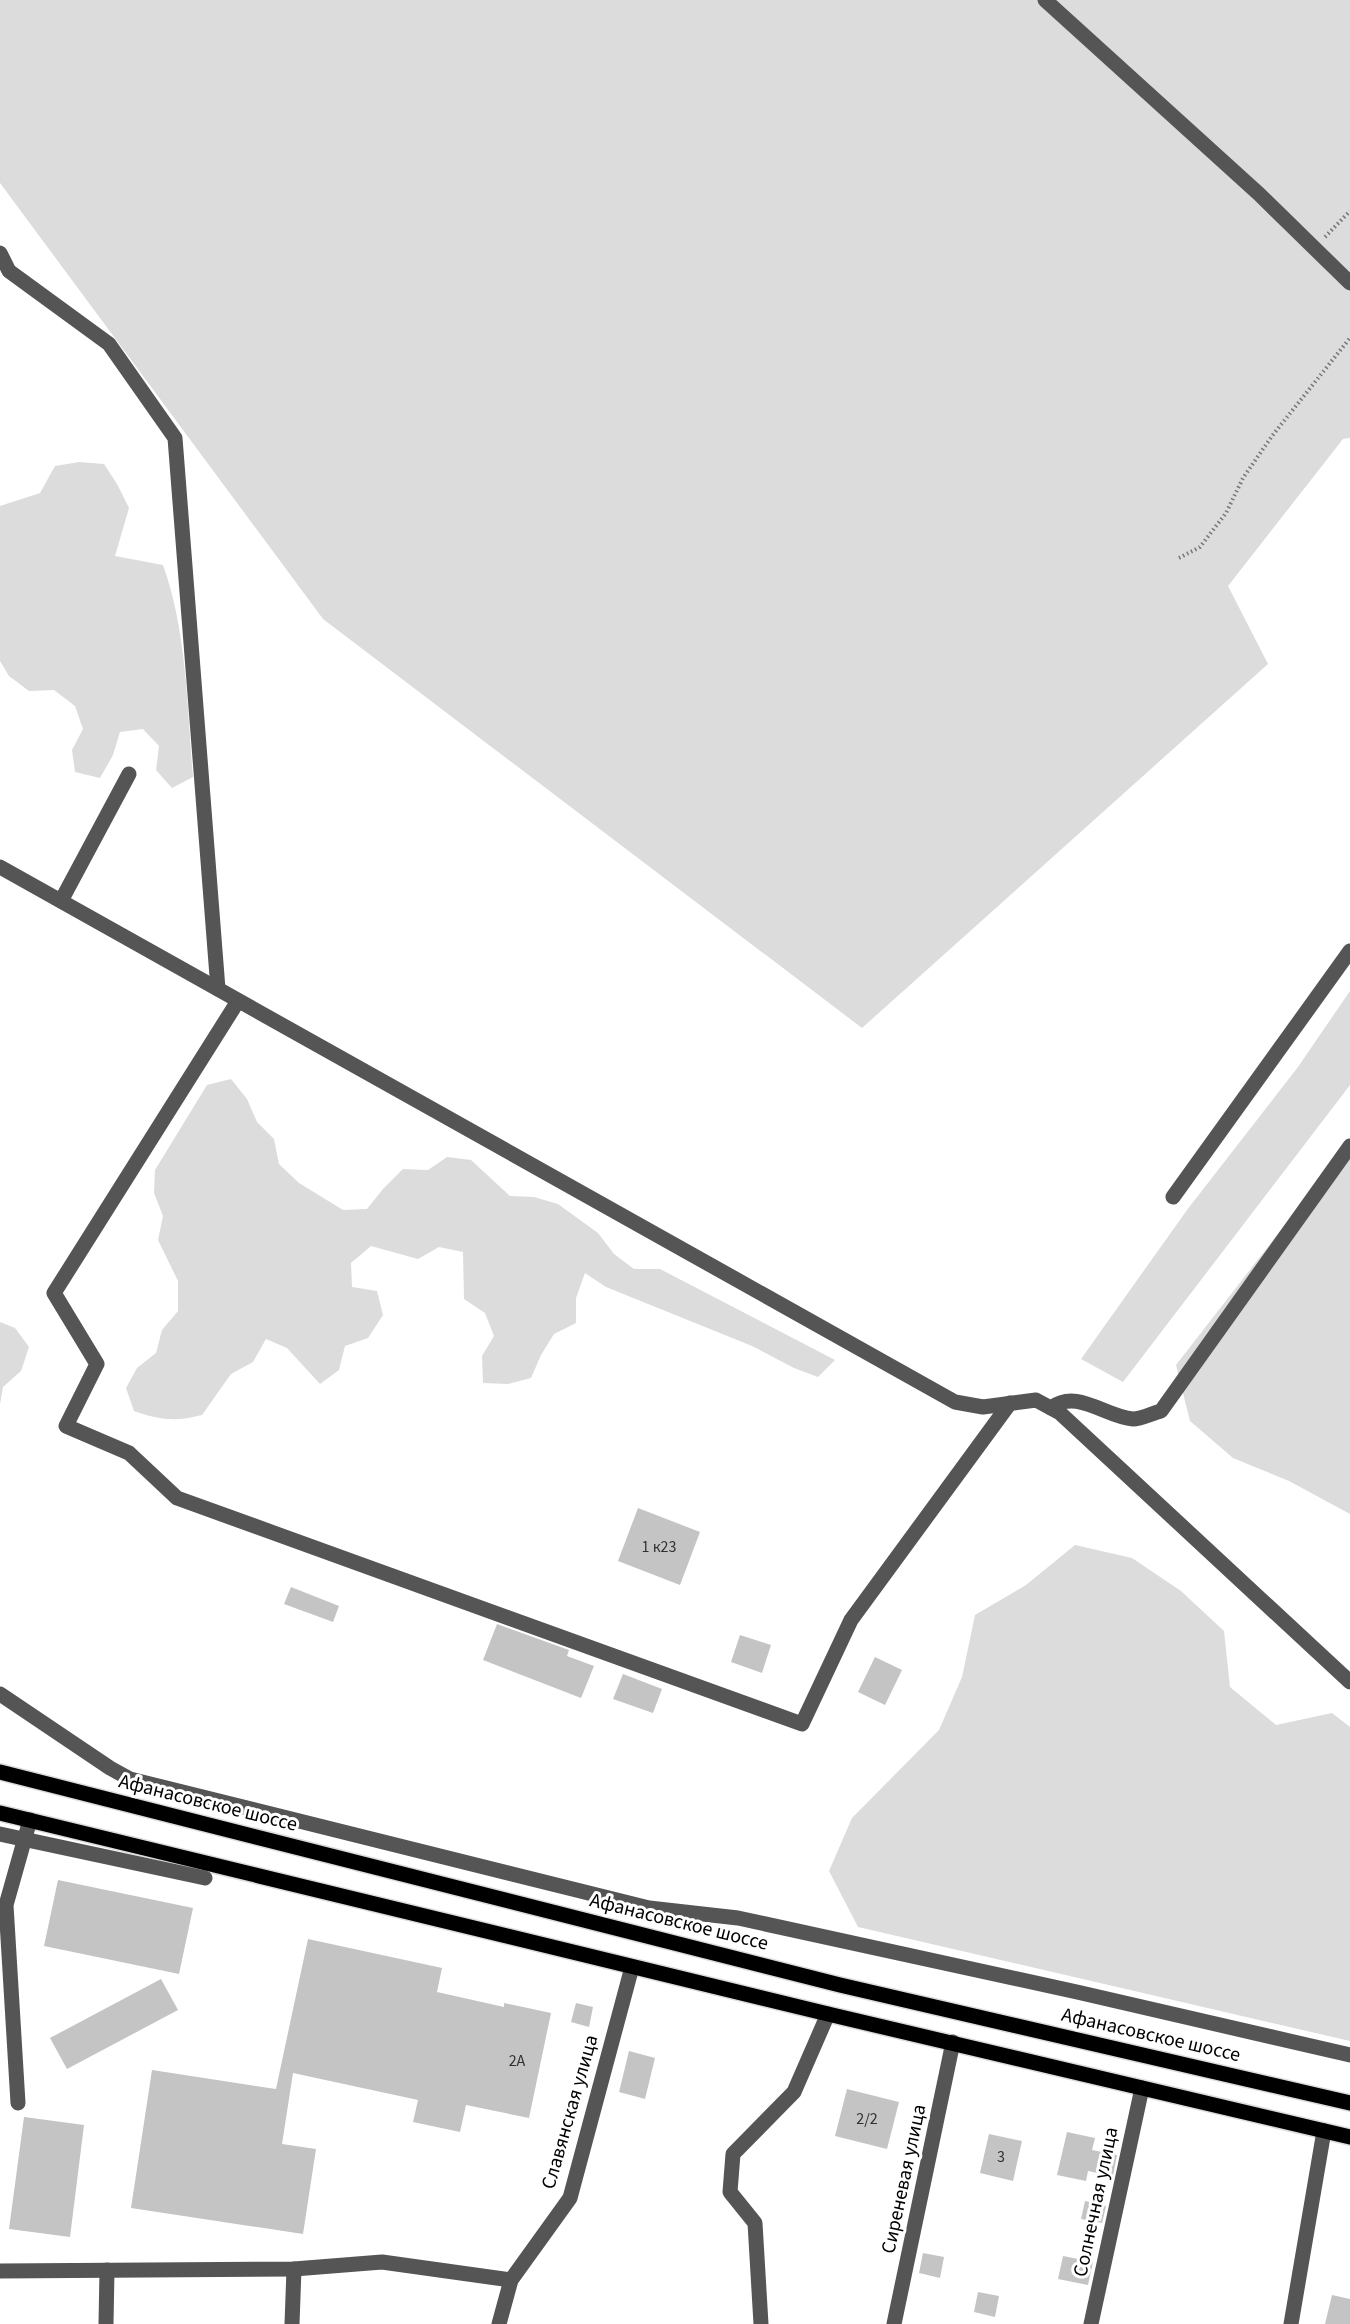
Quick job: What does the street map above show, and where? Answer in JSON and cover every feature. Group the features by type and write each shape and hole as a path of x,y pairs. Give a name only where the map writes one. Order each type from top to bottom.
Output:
{"main road":[{"name":"Афанасовское шоссе","path":"0,1772 840,1984 1350,2103"},
{"path":"0,1813 632,1967 1350,2137"}],"street":[{"path":"1045,0 1259,194 1350,284"},
{"path":"0,253 9,271 109,344 176,438 218,989"},
{"path":"61,901 129,774"},
{"path":"0,867 955,1402 983,1407 1036,1400 1052,1408 1350,1682"},
{"path":"1173,1197 1350,951"},
{"path":"238,1001 54,1293 97,1364 66,1426 129,1453 177,1498 802,1725 851,1620 1011,1403"},
{"path":"1052,1408 1060,1401 1075,1400 1104,1412 1134,1419 1161,1411 1350,1146"},
{"path":"0,1694 130,1779 649,1908 738,1918 1077,1992 1350,2055"},
{"path":"18,2103 6,1905 30,1820"},
{"path":"0,1834 205,1878"},
{"name":"Славянская улица","path":"499,2324 511,2280 570,2198 632,1967"},
{"path":"761,2324 755,2223 730,2192 733,2154 794,2092 828,2014"},
{"name":"Сиреневая улица","path":"894,2324 953,2042"},
{"name":"Солнечная улица","path":"1091,2324 1142,2088"},
{"path":"1291,2324 1324,2131"},
{"path":"0,2271 294,2269 382,2262 511,2280"},
{"path":"292,2324 294,2269"},
{"path":"106,2324 107,2270"}],"path":[{"path":"1315,249 1350,211"},
{"path":"1179,558 1200,547 1226,513 1243,478 1272,436 1350,338"}],"shaded area":[{"path":"0,0 1350,0 1350,438 1343,439 1228,586 1268,664 862,1028 323,619 0,183"},
{"path":"79,462 104,464 129,508 115,556 163,565 171,590 185,670 193,777 172,788 156,770 159,746 143,729 120,732 113,755 100,778 75,772 72,750 83,729 75,706 54,690 29,691 9,676 0,661 0,506 40,493 55,466"},
{"path":"1350,991 1350,1085 1123,1382 1081,1359 1187,1210 1298,1067"},
{"path":"231,1079 247,1099 257,1122 274,1139 279,1164 299,1183 343,1210 367,1209 403,1169 428,1170 447,1157 471,1160 510,1196 534,1197 558,1204 598,1233 614,1254 634,1269 660,1269 835,1360 818,1377 794,1368 752,1346 606,1287 585,1273 576,1298 576,1323 554,1334 531,1378 508,1384 483,1383 482,1356 494,1336 485,1313 464,1299 463,1252 439,1247 418,1259 371,1246 351,1263 352,1287 377,1291 383,1315 368,1338 345,1346 339,1370 320,1384 287,1348 266,1339 253,1362 231,1374 202,1415 184,1419 168,1419 134,1411 126,1388 137,1368 156,1353 162,1330 178,1311 178,1281 158,1240 163,1216 154,1193 155,1170 207,1085"},
{"path":"1350,1141 1350,1514 1289,1481 1233,1458 1190,1421 1176,1365"},
{"path":"0,1322 15,1328 29,1347 21,1371 3,1387 0,1404"},
{"path":"1075,1545 1132,1558 1181,1591 1224,1631 1230,1687 1276,1725 1332,1713 1350,1727 1350,2041 858,1927 829,1871 852,1818 939,1730 962,1677 975,1615 1026,1585"}],"building":[{"path":"638,1508 700,1532 680,1585 618,1561"},
{"path":"291,1587 339,1606 333,1622 284,1604"},
{"path":"497,1624 569,1650 567,1656 594,1666 581,1698 483,1660"},
{"path":"740,1635 771,1645 762,1673 731,1662"},
{"path":"875,1657 902,1670 885,1705 858,1692"},
{"path":"623,1674 662,1689 653,1713 613,1699"},
{"path":"58,1880 193,1908 179,1974 44,1946"},
{"path":"308,1939 442,1968 437,1992 504,2007 504,2003 551,2013 529,2118 466,2105 460,2132 413,2122 418,2100 293,2073 282,2144 316,2149 303,2234 131,2208 152,2070 276,2089"},
{"path":"161,1979 178,2010 67,2069 50,2038"},
{"path":"576,2003 593,2007 589,2027 571,2022"},
{"path":"629,2051 655,2058 645,2099 619,2092"},
{"path":"847,2089 899,2102 887,2149 835,2136"},
{"path":"24,2117 84,2125 70,2237 9,2229"},
{"path":"1067,2132 1095,2138 1092,2150 1117,2155 1113,2176 1088,2171 1086,2181 1057,2175"},
{"path":"989,2134 1022,2141 1013,2181 980,2173"},
{"path":"1085,2201 1106,2206 1102,2223 1081,2219"},
{"path":"923,2253 944,2257 940,2278 919,2273"},
{"path":"1063,2256 1093,2262 1088,2285 1058,2279"},
{"path":"978,2292 999,2296 995,2317 974,2312"},
{"path":"1332,2295 1350,2299 1350,2324 1325,2324"}]}
